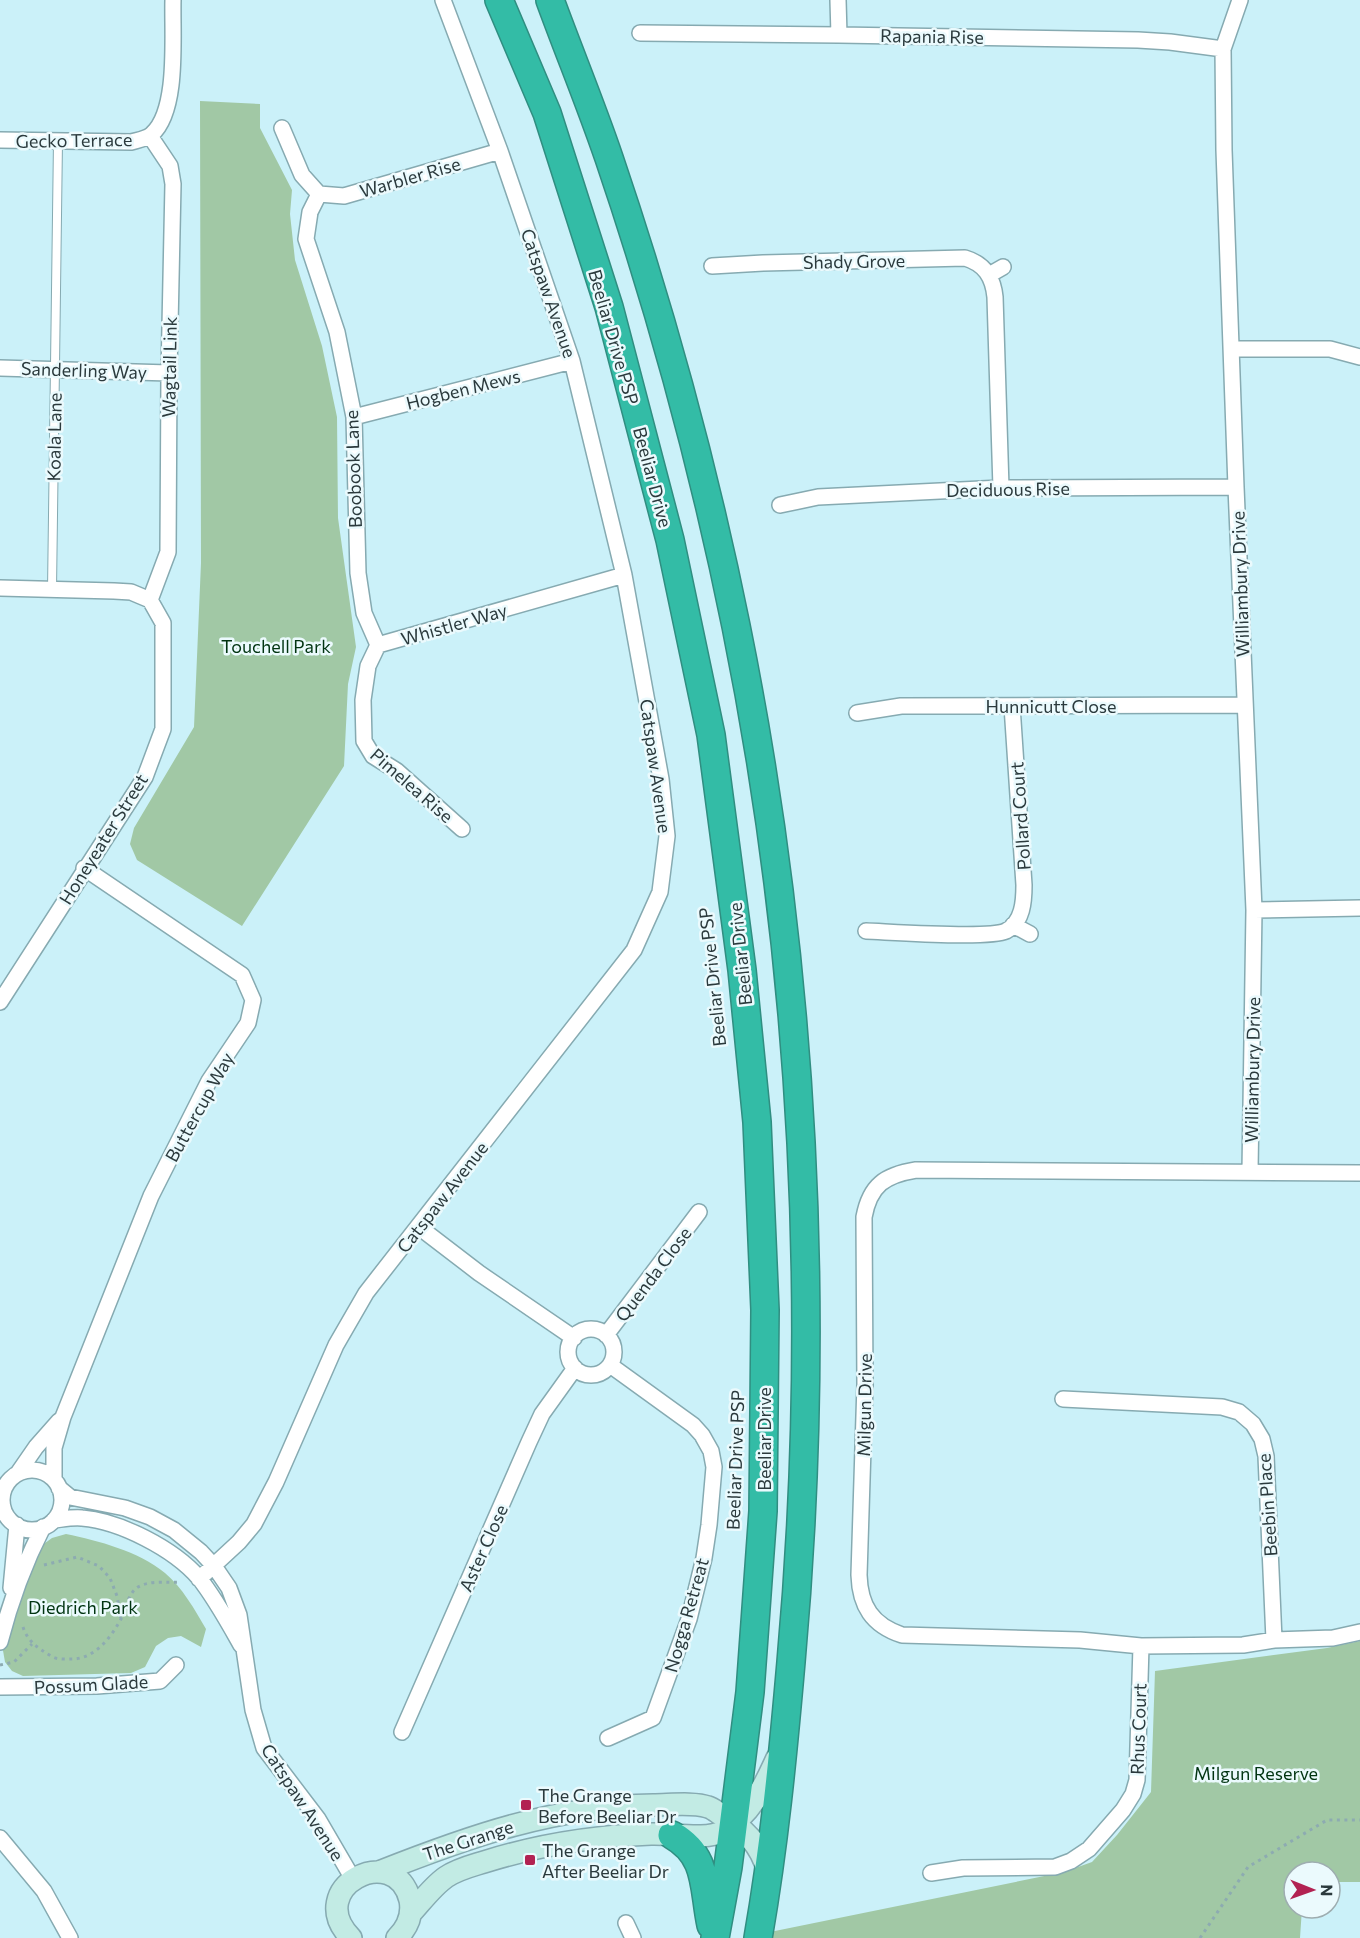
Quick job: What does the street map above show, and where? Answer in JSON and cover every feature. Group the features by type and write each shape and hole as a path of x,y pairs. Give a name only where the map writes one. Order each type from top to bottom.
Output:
{"highway":[{"name":"Beeliar Drive","path":"499,0 547,113 609,307 670,540 711,735 742,970 757,1122 765,1310 763,1511 750,1692 735,1822 714,1938"},
{"path":"550,0 608,153 652,293 694,447 736,627 758,750 780,901 791,1002 798,1093 805,1299 802,1518 784,1742 758,1938"},
{"path":"672,1834 690,1847 698,1859 714,1938"}],"street":[{"name":"Gecko Terrace","path":"0,140 131,142 150,136 161,124 171,100 173,0"},
{"name":"Catspaw Avenue","path":"245,1652 224,1615 199,1579 239,1542 254,1524 276,1482 336,1345 366,1293 420,1227 522,1092 634,950 660,892 667,836 661,780 624,575 572,361 500,151 443,0"},
{"path":"838,0 839,34"},
{"name":"Williambury Drive","path":"1240,0 1223,49 1224,150 1236,487 1254,910 1250,1171"},
{"name":"Rapania Rise","path":"640,33 1138,40 1223,49"},
{"path":"282,128 302,175 319,194"},
{"name":"Wagtail Link","path":"150,136 170,166 173,184 168,552 150,600"},
{"name":"Warbler Rise","path":"319,194 345,196 500,151"},
{"name":"Boobook Lane","path":"319,194 310,212 306,239 338,332 354,417 358,573 364,613 378,645"},
{"name":"Shady Grove","path":"712,266 965,258 983,267 989,275"},
{"path":"1001,488 995,297 994,285 989,275 1003,267"},
{"path":"1232,349 1330,349 1360,357"},
{"name":"Hogben Mews","path":"354,417 572,361"},
{"name":"Sanderling Way","path":"0,368 169,373"},
{"name":"Deciduous Rise","path":"780,505 818,497 1001,488 1236,487"},
{"name":"Whistler Way","path":"364,741 363,700 368,666 378,645 624,575"},
{"path":"0,588 131,592 150,600"},
{"name":"Honeyeater Street","path":"0,1002 84,868 145,777 163,729 163,623 150,600"},
{"name":"Hunnicutt Close","path":"857,713 901,706 1244,705"},
{"name":"Pollard Court","path":"1012,706 1024,885 1024,903 1020,916 1013,925"},
{"name":"Pimelea Rise","path":"364,741 374,756 397,771 462,829"},
{"name":"Buttercup Way","path":"56,1484 54,1448 63,1417 151,1196 209,1081 248,1023 253,1000 243,975 84,868"},
{"path":"1254,910 1360,908"},
{"path":"867,931 985,934 1006,931 1013,925 1030,934"},
{"name":"Milgun Drive","path":"1360,1173 916,1170 897,1173 883,1179 866,1202 864,1216 865,1384 859,1575 860,1593 866,1609 888,1630 902,1635 1080,1640 1142,1646 1243,1645 1274,1640 1333,1638 1360,1632"},
{"name":"Quenda Close","path":"606,1335 699,1212"},
{"path":"420,1227 478,1273 573,1338"},
{"path":"593,1329 606,1335 614,1349 610,1365 597,1375 581,1373 574,1368 568,1357 573,1338 579,1333 593,1329"},
{"name":"Nogga Retreat","path":"608,1738 653,1718 689,1619 704,1558 714,1467 711,1451 693,1425 610,1365"},
{"name":"Aster Close","path":"402,1732 542,1414 574,1368"},
{"name":"Beebin Place","path":"1063,1399 1222,1407 1239,1412 1253,1424 1262,1439 1268,1472 1274,1640"},
{"name":"Buttercup Way","path":"9,1477 63,1417"},
{"path":"199,1579 184,1563 168,1552 125,1529 82,1518 48,1523 34,1530 17,1526 6,1515 1,1499 9,1477 33,1470 48,1474 70,1497 125,1508 150,1517 174,1530 214,1566"},
{"path":"0,1642 14,1616 32,1548 61,1505 56,1484"},
{"path":"14,1616 17,1526"},
{"name":"Catspaw Avenue","path":"214,1566 229,1587 239,1615 253,1710 264,1748 318,1819 353,1879"},
{"name":"Rhus Court","path":"931,1873 963,1868 1054,1867 1071,1861 1089,1849 1123,1810 1133,1794 1137,1780 1142,1646"},
{"name":"Possum Glade","path":"0,1687 97,1686 160,1680 176,1665"},
{"name":"The Grange","path":"398,1938 409,1922 411,1913 446,1877 463,1869 509,1854 570,1842 651,1834 710,1836 722,1832 744,1815 763,1789 784,1742"},
{"name":"The Grange","path":"353,1879 361,1874 379,1872 451,1844 531,1820 580,1810 675,1804 708,1807 735,1822 750,1836 764,1857 768,1872"},
{"path":"0,1838 44,1891 70,1938"},
{"path":"379,1872 399,1882 406,1891 411,1913"},
{"path":"343,1936 337,1909 339,1897 344,1887 353,1879"},
{"path":"626,1923 633,1938"}],"lane":[{"name":"Koala Lane","path":"52,590 58,141"}],"path":[{"path":"40,1568 47,1563 77,1557 99,1566 110,1578 117,1596 121,1619"},
{"path":"14,1616 32,1644 55,1658 77,1659 91,1654 105,1643 121,1619 128,1600 137,1587 151,1583 199,1579"},
{"path":"0,1665 14,1662 32,1644"},
{"path":"1200,1938 1248,1867 1327,1820 1360,1820"}],"green space":[{"name":"Touchell Park","path":"200,101 260,104 260,128 292,190 290,214 295,260 322,346 337,417 338,518 356,647 348,684 344,766 242,926 137,860 130,844 134,828 194,727 201,563"},
{"name":"Diedrich Park","path":"66,1534 131,1553 165,1573 183,1592 206,1629 201,1647 181,1636 168,1638 156,1646 145,1667 131,1673 23,1676 12,1671 5,1662 1,1639 34,1551 52,1538"},
{"name":"Milgun Reserve","path":"1360,1641 1360,1882 1342,1882 1342,1860 1282,1860 1282,1920 1301,1920 1300,1938 769,1938 770,1932 1064,1872 1092,1862 1151,1792 1155,1671 1327,1648"}],"place":[{"name":"The Grange Before Beeliar Dr","path":"526,1805"},
{"name":"The Grange After Beeliar Dr","path":"530,1860"}]}
